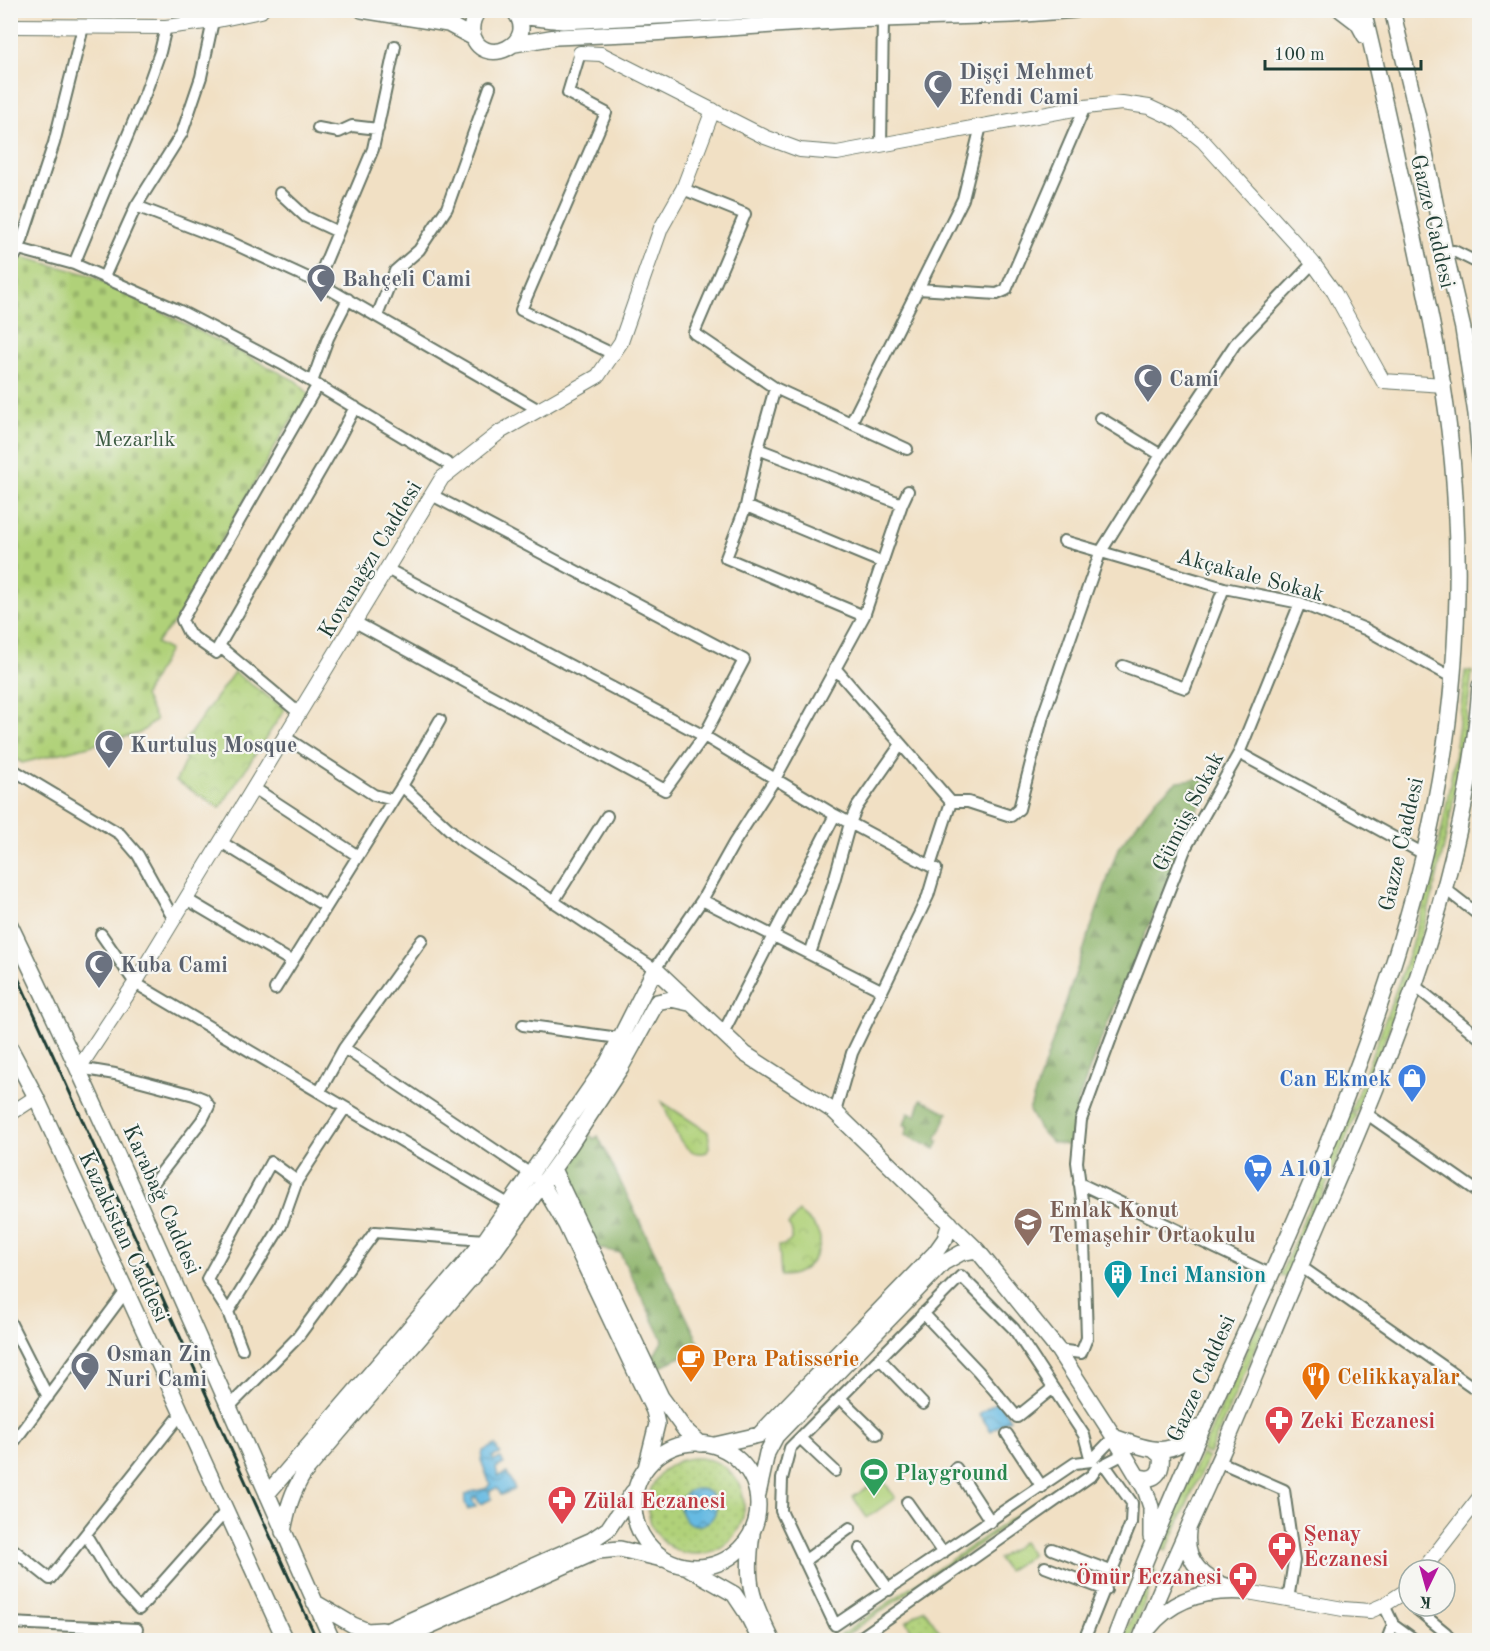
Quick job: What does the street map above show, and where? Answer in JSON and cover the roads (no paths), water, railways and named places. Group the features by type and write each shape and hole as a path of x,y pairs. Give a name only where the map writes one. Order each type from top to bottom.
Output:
{"main road":[{"path":"362,10 448,24 474,38 485,50 493,52 505,50 515,44 556,37 1076,10"},
{"path":"450,10 478,11 472,21 474,38"},
{"path":"515,44 521,28 516,13 563,21 777,10"},
{"path":"1341,10 1358,23 1372,46"},
{"name":"Gazze Caddesi","path":"1114,1641 1151,1544 1345,1099 1390,974 1424,854 1440,775 1453,678 1456,587 1455,497 1444,385 1434,328 1363,10"},
{"name":"Gazze Caddesi","path":"1392,10 1417,113 1463,329 1476,414 1479,459"},
{"path":"1140,1641 1188,1525 1218,1461 1367,1114 1414,986 1444,888 1475,760 1479,689"},
{"name":"Karabağ Caddesi","path":"10,925 79,1068 332,1641"},
{"path":"267,1494 485,1240 608,1062 656,969 745,1054 836,1112 977,1250 1058,1350 1145,1489 1151,1507 1151,1544"},
{"path":"643,993 657,1002 671,999 692,1004"},
{"path":"283,1532 294,1488 304,1473 495,1250 553,1169 621,1067 657,1002"},
{"name":"Kazakistan Caddesi","path":"10,1048 36,1097 126,1291 285,1641"},
{"path":"553,1169 661,1397 685,1430 738,1459 750,1475 758,1494"},
{"path":"366,1641 393,1635 592,1540 608,1529 637,1487 646,1468 657,1424 654,1411 566,1225 542,1184"},
{"path":"646,1468 662,1454 681,1445 708,1444 759,1435 935,1253 945,1239 950,1223"},
{"path":"772,1641 756,1608 748,1580 752,1533 758,1514 758,1494 766,1453 776,1436 943,1263 961,1253 977,1250"},
{"path":"1154,1450 1173,1448 1188,1441 1214,1399"},
{"path":"1114,1437 1154,1450 1161,1456 1162,1469 1158,1474 1149,1479 1137,1476"},
{"path":"637,1487 634,1508 638,1528 649,1546 665,1559"},
{"path":"1188,1525 1188,1551 1196,1565 1217,1584 1248,1592"},
{"path":"685,1566 705,1567 724,1561 740,1549 752,1533"},
{"path":"431,1618 598,1551 620,1549 665,1559 715,1581 734,1594 746,1612 759,1641"},
{"path":"1140,1641 1157,1618 1186,1599 1200,1594 1229,1590 1248,1592"},
{"path":"314,1602 352,1625 367,1631 393,1635"}],"street":[{"path":"10,26 166,27 213,21 261,11"},
{"path":"881,145 883,19"},
{"path":"104,277 136,206 182,133 201,77 213,21"},
{"path":"10,264 19,249 54,143 83,27"},
{"path":"74,264 145,94 166,27"},
{"path":"317,282 373,149 395,46"},
{"path":"613,354 521,310 606,113 568,93 580,53 602,54 765,137 800,150 837,153 1085,107 1122,103 1149,107 1177,120 1203,141 1313,263 1334,292 1383,381 1444,385"},
{"path":"377,316 395,271 419,250 447,208 490,87"},
{"path":"918,289 997,294 1006,290 1085,107"},
{"name":"Kovanağzı Caddesi","path":"79,1068 135,983 442,478 501,432 598,376 621,342 661,228 683,189 713,110"},
{"path":"318,129 339,132 352,126 378,129"},
{"path":"851,423 963,199 981,126"},
{"path":"683,189 745,214 694,333 775,388 907,449"},
{"path":"280,193 306,217 338,232"},
{"path":"136,206 230,242 317,282 539,410"},
{"path":"19,249 74,264 180,311 355,407 455,468"},
{"path":"1445,252 1454,251 1479,264"},
{"path":"835,668 951,802 968,802 1011,816 1019,809 1043,716 1100,553 1161,455 1235,345 1313,263"},
{"path":"348,299 328,338 314,384 182,620 189,634 216,653 355,407"},
{"path":"775,388 758,449 746,506 726,558 864,616"},
{"path":"1100,418 1161,455"},
{"path":"758,449 902,504"},
{"path":"402,786 461,840 656,969 702,900 734,843 775,780 864,616 908,491"},
{"path":"355,622 666,790 704,736 744,660 432,495"},
{"path":"746,506 883,563"},
{"name":"Akçakale Sokak","path":"1064,541 1224,588 1300,603 1365,629 1453,678"},
{"path":"387,568 704,736 834,815 936,869 928,896 852,1053 836,1112"},
{"path":"1123,666 1185,688 1224,588"},
{"name":"Gümüş Sokak","path":"1058,1350 1081,1353 1087,1338 1083,1208 1077,1162 1081,1120 1186,847 1239,753 1300,603"},
{"path":"219,646 299,713"},
{"path":"275,989 402,786 440,720"},
{"path":"285,738 374,795 393,800"},
{"path":"810,954 850,823 857,807 901,744"},
{"path":"1239,753 1424,854"},
{"path":"10,768 120,834 138,855 173,918"},
{"path":"254,788 357,856"},
{"path":"930,866 951,802"},
{"path":"723,1033 834,815"},
{"path":"553,902 607,816"},
{"path":"220,842 325,906"},
{"path":"1444,888 1479,916"},
{"path":"186,899 291,961"},
{"path":"702,900 882,990"},
{"path":"101,934 135,983 510,1204"},
{"path":"320,1091 344,1048 422,939"},
{"path":"1414,986 1479,1038"},
{"path":"523,1025 620,1038"},
{"path":"344,1048 531,1173 542,1184"},
{"path":"79,1068 115,1074 194,1095 204,1099 209,1106 202,1120 154,1182"},
{"path":"10,1114 36,1097"},
{"path":"228,1312 281,1226 297,1181 345,1108"},
{"path":"1367,1114 1479,1193"},
{"path":"242,1349 228,1312 207,1279 272,1162 297,1181"},
{"path":"1079,1183 1270,1274"},
{"path":"230,1407 297,1338 375,1232 485,1240"},
{"path":"1300,1266 1479,1392"},
{"path":"1091,1461 1084,1436 1014,1329 961,1276 790,1448 782,1479 781,1511 835,1624 991,1522 1075,1463 1091,1461 1114,1437"},
{"path":"10,1447 126,1291"},
{"path":"923,1313 978,1371 1017,1418 1053,1388"},
{"path":"10,1322 48,1397"},
{"path":"879,1358 923,1404"},
{"path":"840,1398 877,1434"},
{"path":"10,1547 50,1579 182,1413"},
{"path":"1007,1434 1042,1487"},
{"path":"800,1438 835,1471"},
{"path":"856,1641 1092,1475 1097,1468 1124,1454"},
{"path":"1218,1461 1284,1490 1294,1561 1288,1600"},
{"path":"1084,1641 1131,1523 1132,1503 1104,1464"},
{"path":"956,1468 991,1522"},
{"path":"1432,1558 1479,1497"},
{"path":"907,1502 943,1553"},
{"path":"86,1535 115,1583 139,1609 226,1511"},
{"path":"804,1561 850,1528"},
{"path":"860,1549 889,1590"},
{"path":"1052,1549 1113,1572"},
{"path":"1045,1567 1106,1590"},
{"path":"1248,1592 1342,1609 1370,1611 1397,1599"},
{"path":"1384,1605 1393,1624 1415,1641"},
{"path":"1428,1618 1446,1633 1450,1641"},
{"path":"10,1623 137,1629"},
{"path":"1387,1641 1393,1624"}],"water":[{"path":"998,1401 1010,1419 991,1431 979,1414"},
{"path":"495,1445 500,1454 492,1457 494,1461 501,1458 504,1464 496,1468 498,1476 507,1473 515,1489 501,1495 497,1488 489,1491 492,1499 480,1504 476,1497 472,1499 476,1506 468,1510 464,1498 466,1495 472,1491 487,1488 490,1484 481,1460 483,1451"},
{"path":"698,1489 711,1494 716,1507 711,1520 698,1525 685,1520 680,1507 685,1494"}],"railway":[{"path":"10,960 317,1640"}],"place":[{"name":"Dişçi Mehmet Efendi Cami","path":"938,110"},
{"name":"Bahçeli Cami","path":"321,304"},
{"name":"Cami","path":"1148,404"},
{"name":"Kurtuluş Mosque","path":"109,770"},
{"name":"Kuba Cami","path":"99,990"},
{"name":"Can Ekmek","path":"1412,1104"},
{"name":"A101","path":"1258,1194"},
{"name":"Emlak Konut Temaşehir Ortaokulu","path":"1028,1248"},
{"name":"Inci Mansion","path":"1118,1300"},
{"name":"Pera Patisserie","path":"691,1384"},
{"name":"Osman Zin Nuri Cami","path":"85,1392"},
{"name":"Celikkayalar","path":"1316,1402"},
{"name":"Zeki Eczanesi","path":"1279,1446"},
{"name":"Playground","path":"874,1498"},
{"name":"Zülal Eczanesi","path":"562,1526"},
{"name":"Şenay Eczanesi","path":"1282,1572"},
{"name":"Ömür Eczanesi","path":"1243,1602"}],"park label":[{"name":"Mezarlık","path":"135,438"}]}
